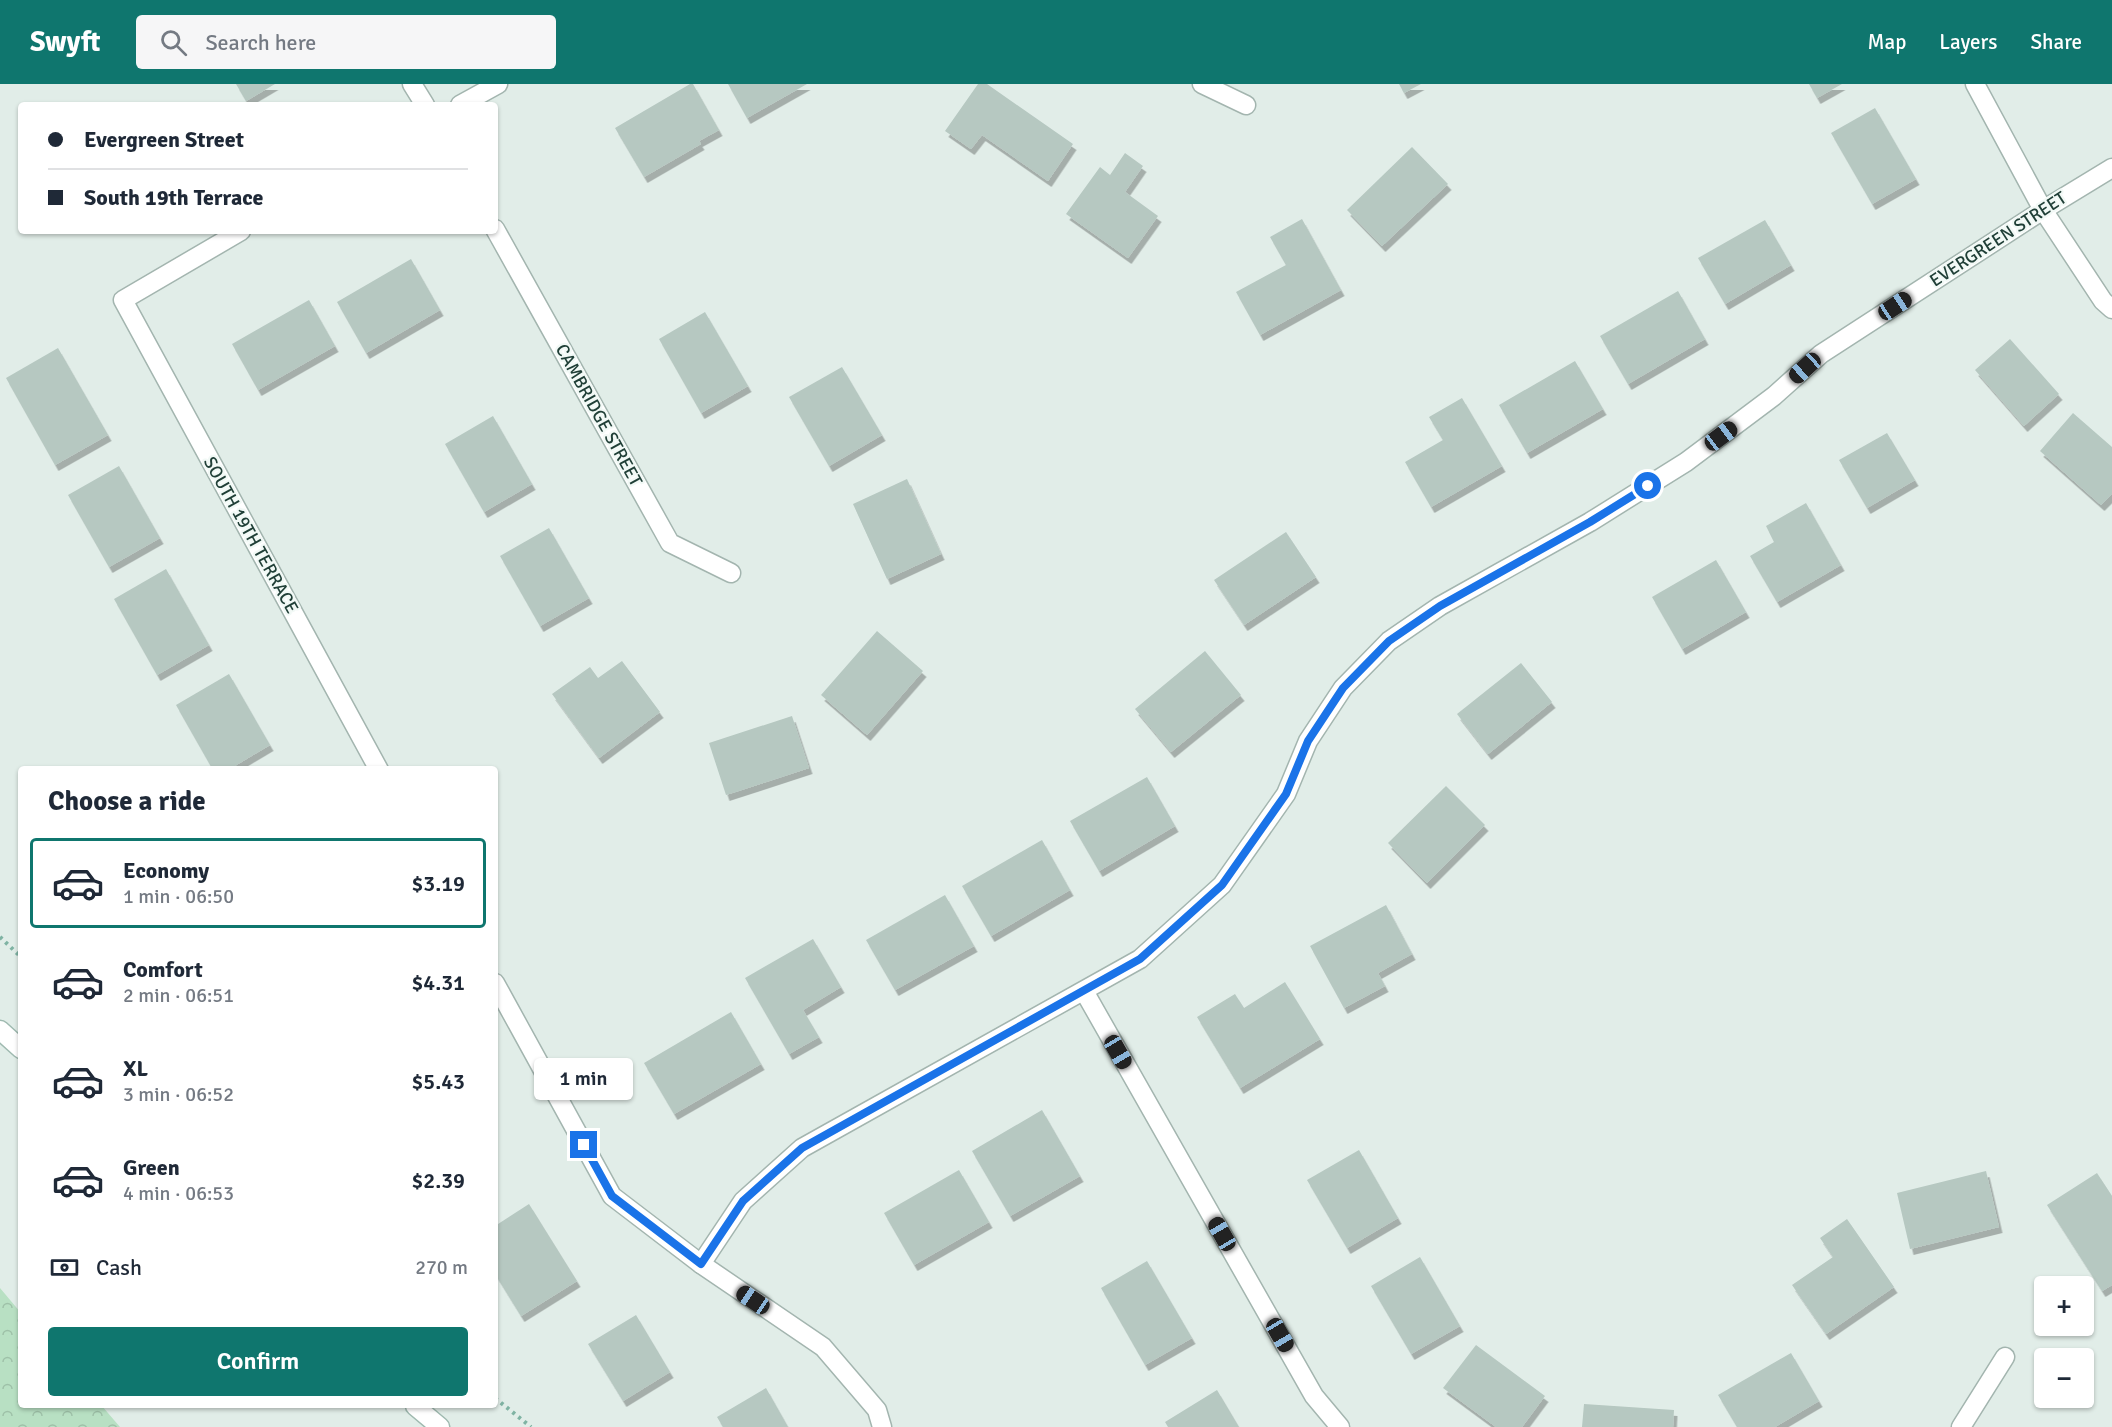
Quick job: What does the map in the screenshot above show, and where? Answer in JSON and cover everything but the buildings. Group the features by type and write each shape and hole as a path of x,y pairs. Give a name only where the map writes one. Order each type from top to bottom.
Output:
{"street":[{"path":"412,84 423,102"},
{"path":"465,102 498,84"},
{"path":"1202,84 1246,105"},
{"path":"1975,84 2043,210 2103,302 2112,309"},
{"name":"EVERGREEN STREET","path":"701,1264 743,1201 802,1148 1140,959 1222,885 1286,794 1308,741 1343,688 1389,641 1440,606 1590,522 1686,462 1774,396 1821,354 2112,168"},
{"name":"SOUTH 19TH TERRACE","path":"237,234 123,300 377,766"},
{"name":"CAMBRIDGE STREET","path":"498,234 670,543 731,573"},
{"path":"498,988 612,1196 701,1264 823,1347 877,1410 882,1427"},
{"path":"1084,991 1314,1396 1340,1427"},
{"path":"0,1030 18,1046"},
{"path":"1961,1427 2005,1357"},
{"path":"417,1408 440,1427"}],"path":[{"path":"0,937 18,954"},
{"path":"498,1400 531,1427"}],"green space":[{"path":"0,1288 18,1309 18,1408 104,1408 120,1427 0,1427"}],"route":[{"path":"584,1145 612,1196 701,1264 743,1201 802,1148 1140,959 1222,885 1286,794 1308,741 1343,688 1389,641 1440,606 1590,522 1648,486"}]}
